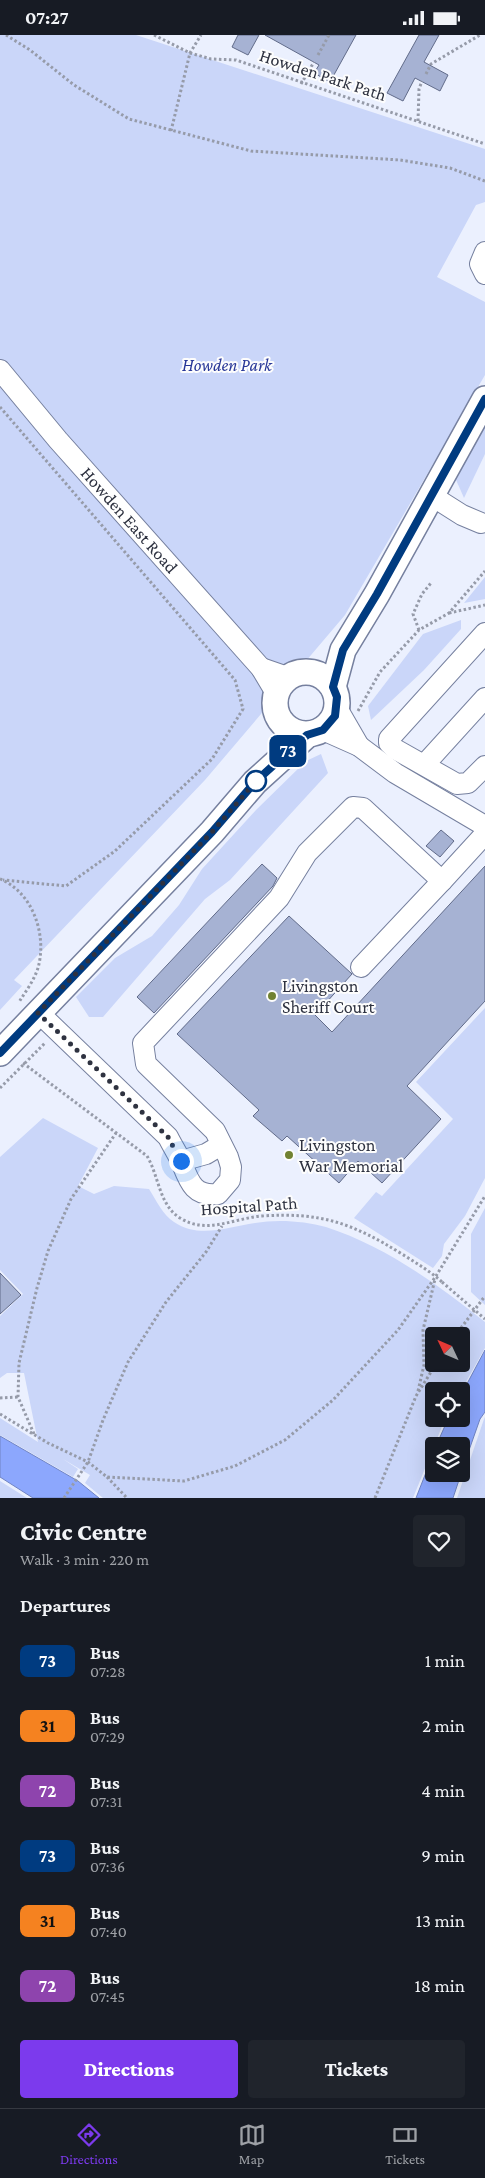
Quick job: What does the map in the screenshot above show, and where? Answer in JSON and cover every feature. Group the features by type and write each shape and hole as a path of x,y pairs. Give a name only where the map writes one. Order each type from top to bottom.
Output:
{"main road":[{"path":"3,1049 27,1010 212,832 255,782 315,732 330,724 343,650 377,594 485,399"},
{"path":"312,672 343,650"},
{"path":"315,732 297,734 282,724 274,709 282,685 295,673 312,672 324,677 335,697"},
{"path":"255,782 282,724"}],"street":[{"path":"485,252 480,264 485,274"},
{"name":"Howden East Road","path":"0,370 58,440 261,668 282,685"},
{"path":"432,496 462,515 481,523"},
{"path":"485,633 389,739 389,743 395,749 462,784 473,779 485,766"},
{"path":"335,697 359,747"},
{"path":"425,764 485,698"},
{"path":"315,732 359,747 395,773 485,826"},
{"path":"27,1010 168,1137 181,1161 187,1179 196,1191 209,1195 218,1194 230,1180 231,1167 221,1145 210,1125 146,1064 143,1043 279,898 307,853 353,807 363,808 442,881"},
{"path":"361,967 485,834"},
{"path":"181,1161 206,1154 221,1145"}],"path":[{"path":"6,35 30,50 74,85 128,119 251,151 400,160 450,168 485,181"},
{"name":"Howden Park Path","path":"154,35 190,53 211,59 236,60 301,84 485,144"},
{"path":"171,131 190,53 201,35"},
{"path":"318,55 329,35"},
{"path":"426,73 431,65 480,35"},
{"path":"301,84 314,62"},
{"path":"418,121 422,81"},
{"path":"0,407 235,680 243,709 212,759 115,851 66,887 2,879"},
{"path":"419,630 413,614 422,594 431,583"},
{"path":"449,613 485,605"},
{"path":"2,879 23,895 37,923 42,940 39,966 27,1010"},
{"name":"Hospital Path","path":"3,1049 147,1156 162,1195 170,1208 180,1218 204,1226 222,1225 260,1216 300,1215 357,1227 436,1276 485,1319"},
{"path":"35,1435 18,1397 19,1363 48,1251 71,1199 116,1133"},
{"path":"108,1477 184,1481 235,1467 285,1440 333,1400 398,1330 436,1276 485,1196"},
{"path":"64,1498 88,1463 103,1420 128,1362 166,1302 206,1252 222,1225"},
{"path":"375,1498 416,1396 424,1365 423,1330 436,1276"},
{"path":"462,1327 485,1296"},
{"path":"416,1396 430,1373"},
{"path":"0,1398 18,1397"},
{"path":"0,1414 88,1463 108,1477 127,1498"}],"green space":[{"name":"Howden Park","path":"0,35 136,35 485,149 485,202 476,205 437,277 485,302 485,375 345,615 205,780 14,980 22,986 0,1010"},
{"path":"485,416 485,454 464,498 453,473"},
{"path":"485,577 485,599 464,603"},
{"path":"461,620 461,629 424,670 371,720 368,706 423,634"},
{"path":"321,754 328,773 230,880 205,899 103,1017 89,1017 76,997 115,958 152,936 179,905 202,869 256,810 306,761"},
{"path":"485,1008 485,1178 465,1216 444,1244 442,1256 433,1268 354,1218 376,1192 382,1196 453,1119 416,1082"},
{"path":"43,1118 98,1148 78,1186 94,1194 114,1186 149,1189 170,1219 193,1230 224,1229 255,1223 282,1221 318,1225 348,1235 410,1267 485,1322 485,1348 466,1382 425,1382 425,1427 442,1427 438,1437 425,1437 425,1468 413,1498 103,1498 85,1483 90,1475 63,1459 78,1469 73,1477 0,1435 0,1418 38,1442 24,1373 7,1373 0,1378 0,1316 23,1294 0,1270 0,1157"},
{"path":"485,1208 485,1305 471,1292 471,1234"},
{"path":"485,1417 485,1498 457,1498 462,1482 470,1482 470,1460"},
{"path":"0,1481 27,1498 0,1498"}],"water":[{"path":"485,1350 485,1412 480,1419 470,1447 470,1437 440,1437 444,1427 470,1427 470,1382 468,1382"},
{"path":"0,1436 78,1481 99,1498 33,1498 0,1477"},
{"path":"425,1475 425,1482 458,1482 453,1498 416,1498"}],"building":[{"path":"238,35 259,35 248,55 232,47"},
{"path":"265,35 356,35 330,82 314,73 319,65"},
{"path":"419,35 439,35 424,62 448,75 440,91 415,78 403,101 387,93"},
{"path":"441,830 454,841 440,857 426,846"},
{"path":"262,864 277,878 273,886 154,1013 137,997"},
{"path":"485,866 485,1001 407,1086 441,1119 382,1183 358,1161 339,1183 287,1136 282,1141 253,1116 259,1110 177,1034 289,916 352,974 315,1015 332,1032"},
{"path":"0,1273 21,1295 0,1314"}],"bus line":[{"name":"73","path":"0,1053 212,832 255,782 307,735 323,730 330,724 337,708 337,697 333,687 343,650 377,594 485,399"}],"place":[{"name":"Livingston Sheriff Court","path":"272,996"},
{"name":"Livingston War Memorial","path":"289,1155"}],"route":[{"path":"181,1161 168,1137 38,1013 212,832 256,781"}]}
